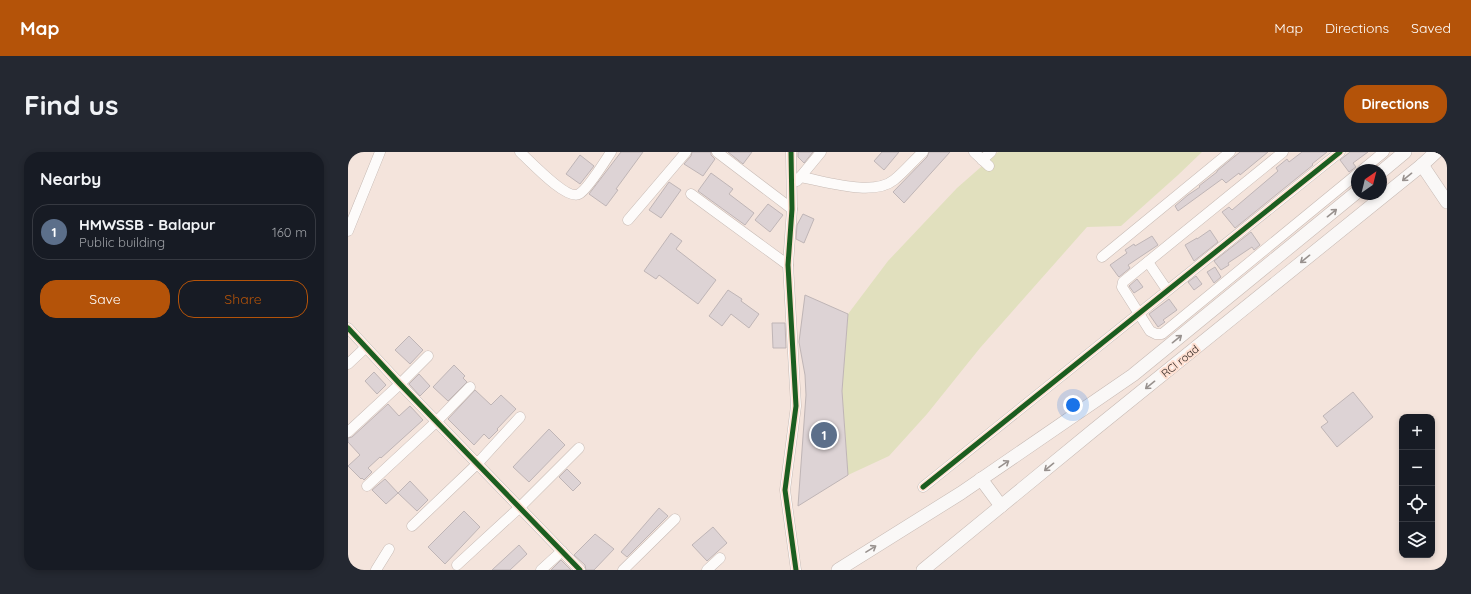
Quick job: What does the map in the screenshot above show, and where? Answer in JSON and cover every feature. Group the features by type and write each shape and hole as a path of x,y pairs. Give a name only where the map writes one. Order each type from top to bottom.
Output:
{"main road":[{"path":"1387,167 1405,152"},
{"name":"RCI road","path":"923,570 1422,165 1436,152"},
{"path":"1422,165 1447,202"},
{"path":"838,570 981,479 1133,375 1351,197"},
{"path":"981,479 1001,506"}],"street":[{"path":"348,231 380,152"},
{"path":"520,152 554,183 569,194 576,195 580,194 584,190 612,152"},
{"path":"628,220 686,152"},
{"path":"717,152 792,209"},
{"path":"791,152 792,209 788,265 796,406 785,490 796,570"},
{"path":"792,187 821,152"},
{"path":"800,177 863,189 878,187 893,181 923,152"},
{"path":"974,152 986,163 991,152"},
{"path":"1102,257 1230,152"},
{"path":"1283,152 1123,282 1122,287 1150,331 1156,334 1162,334 1351,179"},
{"path":"923,487 1340,152"},
{"path":"1369,164 1384,152"},
{"path":"692,194 788,265"},
{"path":"1148,262 1167,290"},
{"path":"348,328 365,348 580,570"},
{"path":"348,364 365,348"},
{"path":"348,432 428,356"},
{"path":"367,486 436,422 470,386"},
{"path":"412,526 477,464 520,417"},
{"path":"457,565 519,508 579,448"},
{"path":"623,570 675,519"},
{"path":"376,570 389,549"},
{"path":"541,570 562,551"},
{"path":"707,570 720,558"}],"green space":[{"path":"998,152 1202,152 1121,226 1087,227 980,348 927,414 889,456 848,475 842,391 848,314 888,261 957,188"}],"building":[{"path":"621,152 643,152 616,189 618,190 606,206 589,194"},
{"path":"692,152 711,152 711,155 715,159 703,176 684,164 691,156"},
{"path":"728,152 752,152 743,164"},
{"path":"798,152 813,152 804,163 798,157"},
{"path":"882,152 899,152 884,170 874,161"},
{"path":"929,152 950,152 904,203 893,192 927,157"},
{"path":"1240,152 1268,152 1240,175 1239,173 1226,183 1222,179 1178,211 1175,206 1200,187 1199,186"},
{"path":"1302,152 1327,152 1235,228 1222,212 1229,207 1232,210 1278,171 1276,168 1287,159 1289,162"},
{"path":"1350,152 1368,152 1353,163 1354,164 1351,164 1351,171 1349,172 1340,160"},
{"path":"580,155 594,166 580,184 566,174"},
{"path":"711,173 733,189 729,194 754,213 745,225 698,191"},
{"path":"669,182 681,190 661,218 649,210"},
{"path":"768,204 783,215 770,232 755,220"},
{"path":"803,214 814,219 804,243 796,239 797,225"},
{"path":"1210,230 1218,242 1194,261 1185,245"},
{"path":"1251,232 1260,245 1254,250 1252,247 1228,263 1229,265 1221,270 1214,261"},
{"path":"671,233 682,241 676,249 716,280 698,304 659,275 656,279 644,271"},
{"path":"1152,236 1158,245 1128,265 1130,268 1119,277 1110,265 1127,253 1125,250"},
{"path":"1215,267 1221,277 1214,283 1207,272"},
{"path":"1196,276 1202,284 1194,290 1188,282"},
{"path":"1137,279 1143,287 1134,293 1129,286"},
{"path":"728,290 742,299 741,301 759,314 749,328 731,314 722,326 709,316"},
{"path":"805,295 848,314 842,391 848,475 798,506 806,395 805,375 799,342"},
{"path":"1169,299 1177,310 1163,320 1165,322 1158,327 1149,314"},
{"path":"772,323 785,323 786,348 773,348"},
{"path":"409,336 423,350 410,364 395,350"},
{"path":"454,365 465,376 463,378 467,382 448,401 433,387"},
{"path":"374,372 386,385 377,394 365,381"},
{"path":"419,374 430,386 420,396 409,384"},
{"path":"475,390 491,405 501,395 516,409 489,439 484,434 474,445 448,419"},
{"path":"1353,392 1373,417 1337,447 1321,427 1328,422 1323,416"},
{"path":"388,404 399,416 410,406 423,420 368,468 372,472 364,480 362,478 361,479 348,466 360,455 348,442 348,438 352,437"},
{"path":"549,429 565,445 529,482 513,467"},
{"path":"567,469 581,483 573,491 559,477"},
{"path":"385,479 398,493 386,504 372,490"},
{"path":"410,481 428,500 417,511 398,493"},
{"path":"659,508 668,516 627,557 621,552"},
{"path":"464,511 480,527 445,564 428,547"},
{"path":"713,527 727,543 707,561 692,545"},
{"path":"595,534 614,549 594,570 586,570 585,565 574,555"},
{"path":"519,545 527,554 510,570 492,570"},
{"path":"561,560 571,570 551,570"}],"cycle path":[{"path":"791,152 792,209 788,265 796,406 785,490 796,570"},
{"path":"923,487 1340,152"},
{"path":"348,328 400,384 580,570"}],"place":[{"name":"HMWSSB - Balapur","path":"824,435"}]}
